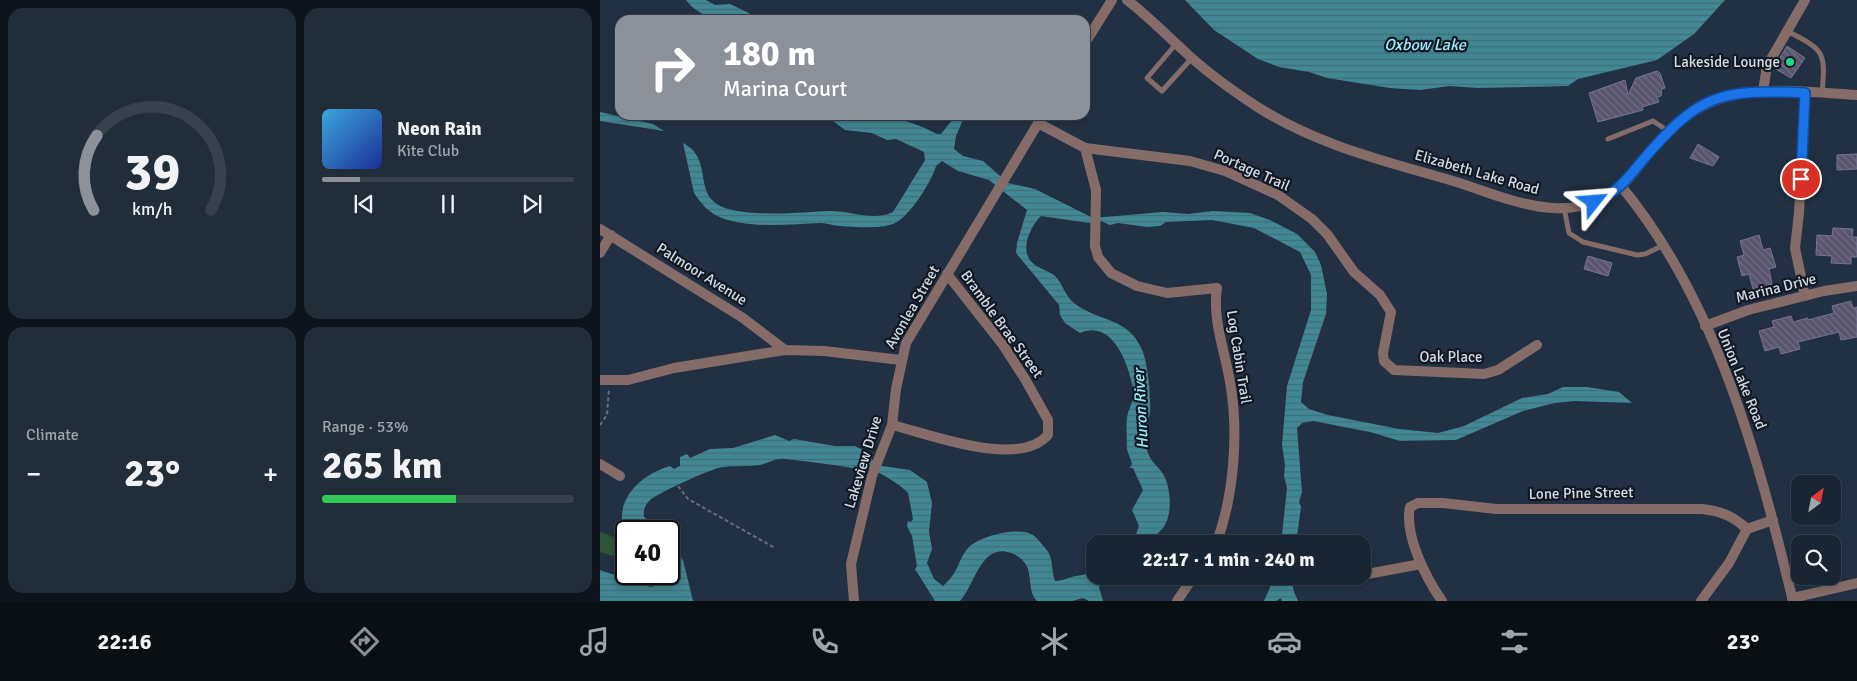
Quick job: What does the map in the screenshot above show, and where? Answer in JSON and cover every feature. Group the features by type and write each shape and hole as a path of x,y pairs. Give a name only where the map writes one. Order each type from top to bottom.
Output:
{"street":[{"path":"1090,35 1112,0"},
{"name":"Elizabeth Lake Road","path":"1127,0 1192,58 1255,106 1316,138 1518,202 1564,208 1603,199 1621,186 1668,131 1694,110 1715,99 1742,92 1763,91 1857,95"},
{"path":"1763,91 1767,66 1805,0"},
{"path":"1805,93 1799,213 1795,248 1805,296"},
{"name":"Avonlea Street","path":"600,380 628,380 674,368 786,350 824,351 901,360 906,343 1040,120"},
{"path":"1043,120 1085,148"},
{"name":"Portage Trail","path":"1085,148 1190,161 1225,171 1278,195 1312,219 1327,234 1354,272 1380,296 1391,312 1383,353 1384,361 1388,367"},
{"name":"Log Cabin Trail","path":"1085,148 1096,190 1094,246 1098,258 1111,273 1136,286 1167,293 1217,288 1215,303 1230,383 1235,438 1225,521 1220,535"},
{"name":"Union Lake Road","path":"1621,186 1664,245 1705,326 1734,394 1765,487 1792,600"},
{"name":"Palmoor Avenue","path":"600,229 743,318 786,350"},
{"path":"600,254 611,236"},
{"name":"Bramble Brae Street","path":"892,425 938,438 992,448 1013,449 1034,446 1048,435 1048,420 1025,379 1003,345 947,274"},
{"name":"Marina Drive","path":"1705,326 1729,315 1805,296 1857,286"},
{"name":"Oak Place","path":"1388,367 1401,371 1484,374 1498,370 1537,345"},
{"name":"Lakeview Drive","path":"854,601 851,587 851,564 872,476 892,425 901,360"},
{"path":"600,464 620,476"},
{"name":"Lone Pine Street","path":"1421,564 1412,533 1410,507 1418,503 1443,502 1496,509 1702,509 1719,511 1736,518 1747,529"},
{"path":"1701,601 1728,563 1747,529 1772,520"},
{"path":"1371,573 1421,564 1442,601"},
{"path":"1792,600 1857,583"},
{"path":"1176,601 1188,585"}],"lane":[{"path":"1787,31 1810,43 1822,54 1824,68 1822,93"},
{"path":"1176,44 1146,78 1162,91 1192,58"},
{"path":"1608,139 1653,121 1668,131"},
{"path":"1564,208 1569,232 1583,242 1637,255 1645,254 1664,245"}],"path":[{"path":"600,425 607,415 607,402 612,380"},
{"path":"678,486 688,500 775,548"}],"shaded area":[{"path":"600,532 615,538 613,556 600,552"}],"water":[{"path":"686,0 706,0 715,5 730,4 750,15 706,15"},
{"name":"Oxbow Lake","path":"1185,0 1725,0 1694,34 1657,60 1578,79 1568,86 1477,88 1450,86 1420,90 1390,88 1327,78 1309,72 1279,67 1258,59 1214,30"},
{"path":"600,112 615,115 615,120 635,120 653,124 664,131 600,121"},
{"name":"Huron River","path":"832,120 900,120 941,134 952,120 963,120 956,136 954,149 963,156 983,161 1008,183 1035,189 1093,218 1163,212 1188,214 1213,211 1250,213 1270,220 1297,234 1315,252 1321,265 1327,294 1326,314 1303,382 1301,402 1309,409 1328,415 1399,429 1438,433 1464,426 1522,398 1548,394 1563,387 1587,387 1619,392 1632,403 1575,401 1555,403 1523,411 1456,440 1400,441 1370,432 1313,421 1302,423 1297,428 1302,492 1299,502 1301,507 1297,535 1282,535 1287,488 1284,476 1285,465 1282,445 1287,386 1311,310 1311,275 1300,252 1254,228 1212,220 1166,222 1160,226 1147,227 1118,223 1110,225 1101,221 1089,223 1041,216 1027,240 1027,254 1030,260 1035,265 1055,276 1074,303 1093,314 1122,326 1130,332 1137,340 1143,352 1149,382 1150,406 1146,437 1147,448 1151,459 1166,480 1170,509 1163,528 1156,535 1126,535 1136,534 1139,526 1132,510 1143,490 1133,468 1130,468 1132,464 1127,449 1127,420 1134,392 1131,378 1123,356 1110,338 1102,332 1092,330 1080,333 1065,323 1060,315 1059,305 1016,253 1017,243 1027,210 989,180 958,171 942,161 936,166 934,173 913,207 906,215 893,224 881,227 853,227 821,223 784,225 746,224 717,216 703,205 694,193 683,143 697,155 708,195 722,207 751,213 837,211 877,216 893,212 925,160 924,152 896,139 887,140 872,133 845,130"},
{"path":"775,435 789,441 794,439 835,446 855,446 867,452 872,460 882,466 910,470 927,482 932,503 929,531 932,549 927,563 934,579 943,586 953,576 964,553 973,544 999,534 1027,532 1038,539 1049,553 1055,581 1086,574 1086,585 1101,585 1099,587 1103,601 1089,601 1083,598 1072,601 1037,601 1034,598 1028,569 1025,564 1014,554 1001,551 992,554 986,559 960,601 935,601 915,569 917,566 912,536 907,526 908,521 911,522 913,519 908,493 888,478 866,467 863,470 782,459 760,465 718,468 650,500 644,510 644,517 647,520 622,520 626,499 632,490 649,475 670,466 674,469 680,466 680,457 687,454 690,458 710,449 733,448"},
{"path":"680,556 683,560 693,601 600,601 600,570 615,575 615,585 644,585 650,587 680,585"},
{"path":"1271,585 1293,585 1298,601 1282,601 1281,598 1276,601 1264,601"}],"building":[{"name":"Lakeside Lounge","path":"1787,46 1805,58 1791,78 1774,68"},
{"path":"1657,71 1660,73 1665,88 1662,89 1661,96 1657,97 1659,102 1642,107 1643,110 1598,122 1589,93 1625,80 1628,95 1636,78"},
{"path":"1698,144 1719,157 1713,166 1690,158"},
{"path":"1857,154 1857,169 1837,170 1837,155"},
{"path":"1833,228 1853,229 1852,237 1857,237 1857,257 1851,257 1851,264 1831,263 1832,256 1816,255 1817,235 1832,236"},
{"path":"1759,235 1763,250 1770,248 1776,267 1769,269 1772,284 1753,289 1749,274 1742,276 1737,257 1744,255 1740,241"},
{"path":"1588,256 1612,263 1608,276 1584,269"},
{"path":"1851,301 1853,308 1857,307 1857,337 1841,340 1839,332 1798,342 1800,349 1781,354 1779,347 1765,351 1759,331 1774,327 1772,321 1791,316 1793,322 1808,318 1808,320 1834,313 1832,306"}],"place":[{"name":"Lakeside Lounge","path":"1790,62"}],"route":[{"path":"1594,202 1610,195 1621,186 1668,131 1685,116 1715,99 1742,92 1805,93 1801,179"}]}
